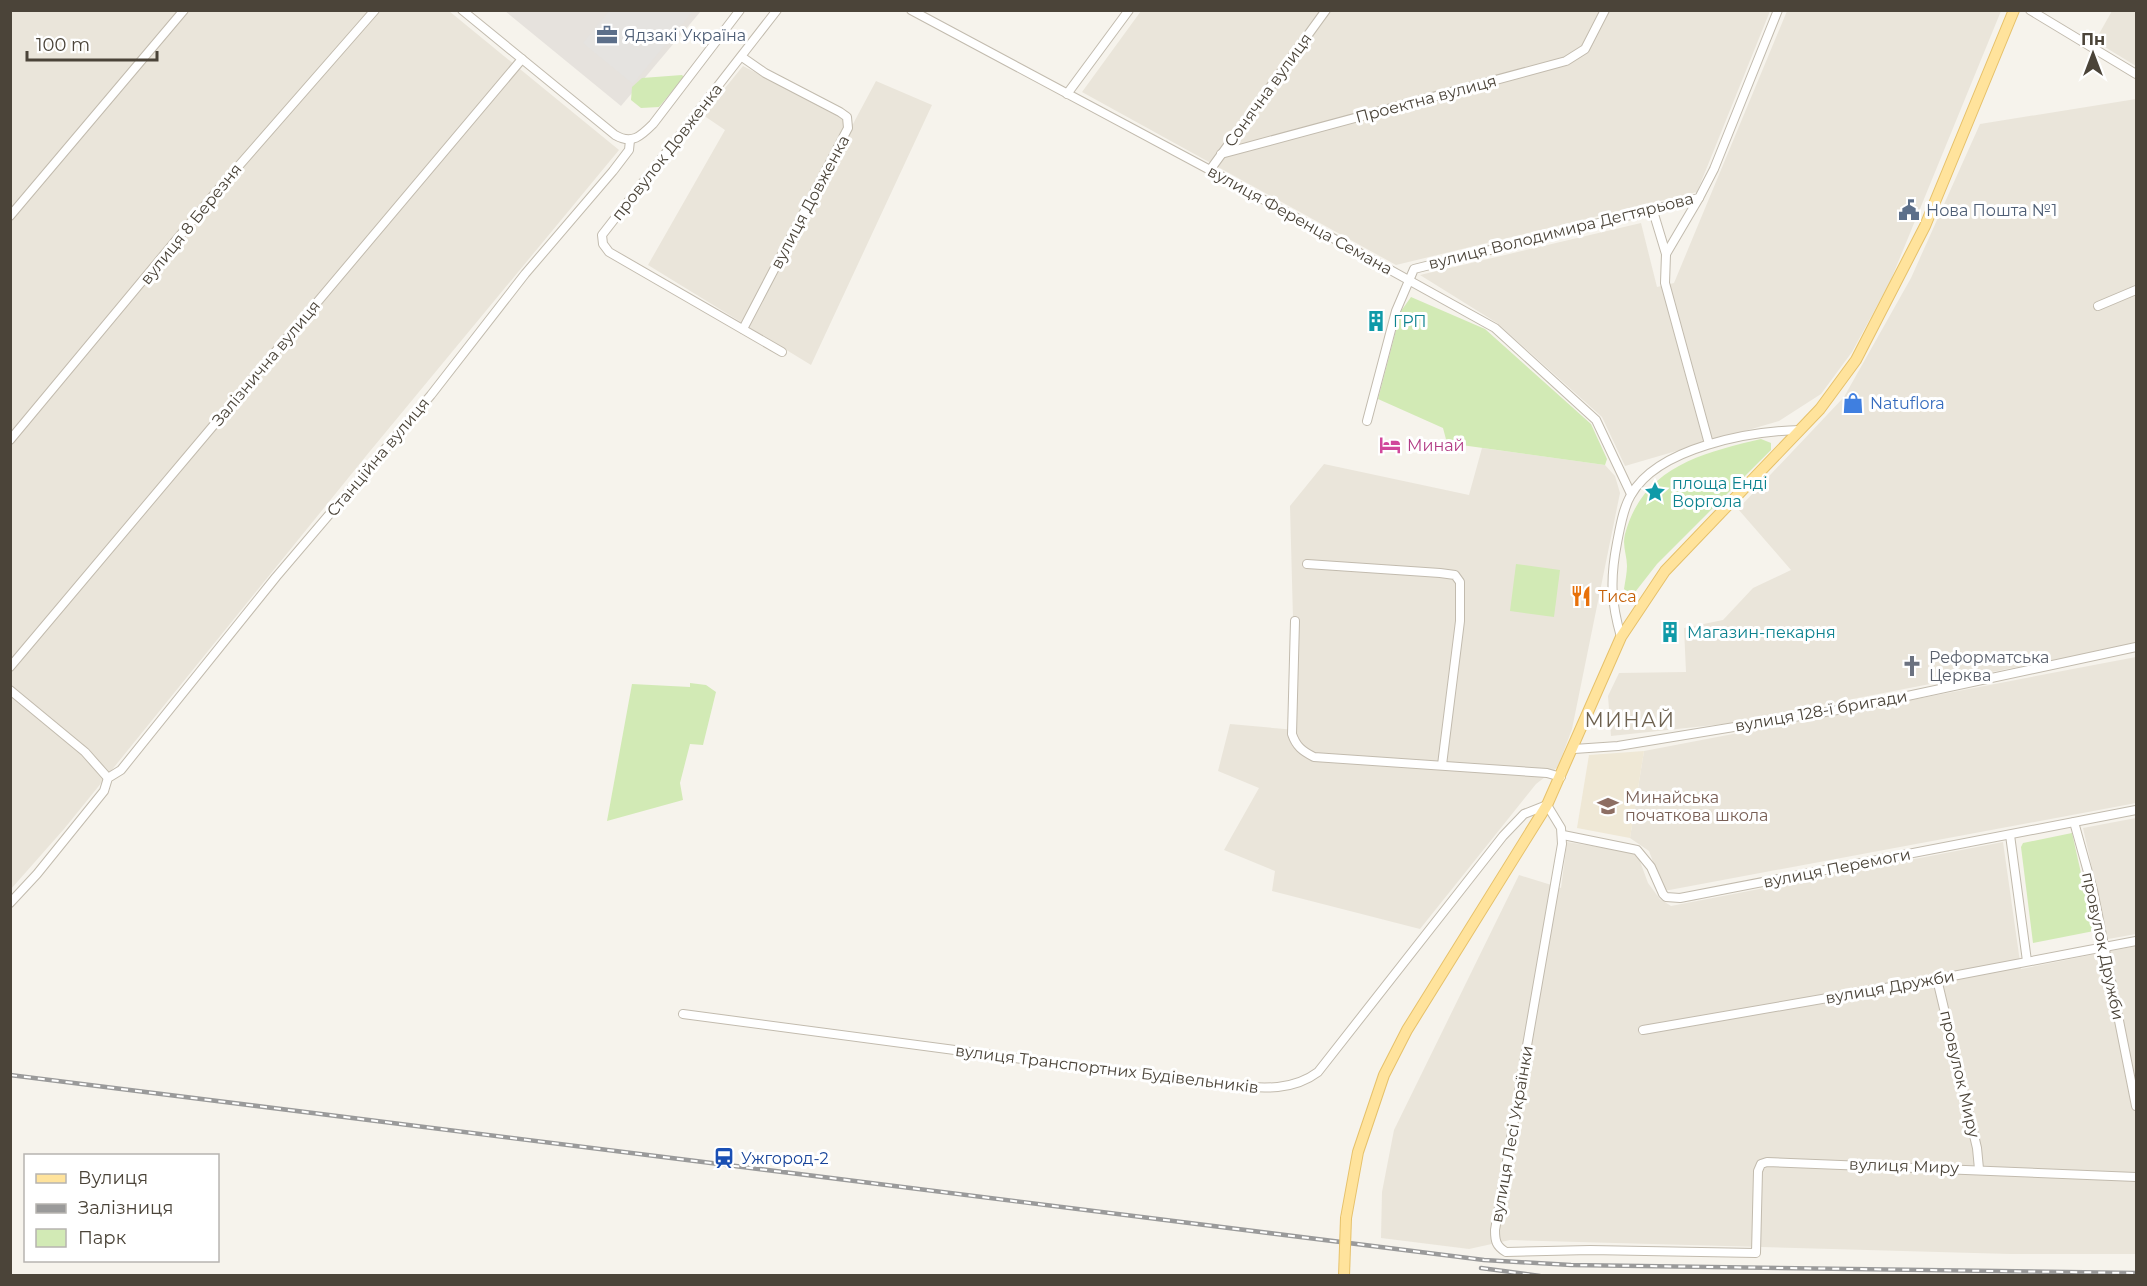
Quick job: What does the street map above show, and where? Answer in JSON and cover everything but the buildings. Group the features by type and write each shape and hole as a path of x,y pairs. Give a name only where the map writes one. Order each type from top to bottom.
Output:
{"main road":[{"path":"1344,1275 1346,1218 1358,1152 1384,1075 1407,1030 1547,805 1574,749 1621,637 1665,571 1800,430 1856,360 1925,226 2014,10"}],"street":[{"path":"10,216 184,10"},
{"name":"вулиця 8 Березня","path":"10,440 222,185 375,10"},
{"path":"462,10 615,135 630,140"},
{"name":"Станційна вулиця","path":"10,903 104,791 108,778 121,770 276,577 431,395 497,308 629,150 630,140 639,138 653,124 740,10"},
{"name":"провулок Довженка","path":"777,10 602,235 603,244 609,252 782,352"},
{"path":"1067,94 1129,10"},
{"name":"Сонячна вулиця","path":"1210,170 1326,10"},
{"name":"Проектна вулиця","path":"1221,154 1566,61 1585,49 1605,10"},
{"name":"вулиця Володимира Дегтярьова","path":"1409,279 1414,268 1699,198 1714,169 1778,10"},
{"path":"2030,10 2136,74"},
{"name":"вулиця Ференца Семана","path":"911,11 1210,170 1506,335 1588,412 1600,428 1631,494"},
{"name":"вулиця Довженка","path":"742,57 765,73 840,112 847,117 848,128 743,329"},
{"name":"Залізнична вулиця","path":"10,667 522,59"},
{"path":"1666,254 1699,198"},
{"path":"1653,211 1666,254 1665,283 1709,444"},
{"path":"1366,421 1396,311 1409,279"},
{"path":"2098,306 2136,290"},
{"path":"1621,637 1613,607 1612,569 1621,526 1631,494 1650,474 1668,462 1709,444 1761,432 1800,430"},
{"path":"1307,564 1440,573 1455,575 1460,582 1460,621 1442,765"},
{"path":"1295,621 1292,734 1295,744 1314,756 1547,773 1561,777"},
{"name":"вулиця 128-ї бригади","path":"1574,749 1618,746 1856,707 2136,647"},
{"path":"10,690 85,752 108,778"},
{"path":"1547,805 1557,818 1563,836"},
{"name":"вулиця Транспортних Будівельників","path":"683,1014 1219,1084 1269,1088 1290,1086 1305,1082 1317,1072 1503,836 1524,814 1547,805"},
{"name":"вулиця Перемоги","path":"1563,836 1637,850 1651,867 1663,894 1672,898 2136,810"},
{"name":"провулок Дружби","path":"2074,822 2105,947 2136,1106"},
{"path":"2010,835 2027,961"},
{"name":"вулиця Лесі Українки","path":"1563,836 1496,1230 1498,1247 1506,1252 1590,1250 1756,1253"},
{"name":"вулиця Дружби","path":"1643,1030 1937,979 2136,941"},
{"name":"провулок Миру","path":"1937,979 1977,1148 1979,1169"},
{"name":"вулиця Миру","path":"1756,1253 1758,1171 1763,1162 1979,1169 2136,1178"}],"shaded area":[{"path":"11,11 449,11 619,150 366,456 64,829 11,889"},
{"name":"Ядзакі Україна","path":"505,11 701,11 621,106"},
{"path":"609,11 693,11 633,84 583,43"},
{"path":"1141,11 1770,11 1697,192 1396,265 1082,92"},
{"path":"1787,11 2001,11 1890,282 1852,352 1821,394 1779,421 1625,466 1602,417 1497,323 1420,275 1641,223 1657,287 1674,283"},
{"path":"2112,11 2136,11 2136,66 2095,41"},
{"path":"743,66 853,124 876,81 932,105 811,365 648,265 725,130 703,115"},
{"path":"2136,99 2136,644 1724,724 1611,736 1608,696 1619,673 1686,672 1684,628 1723,620 1753,588 1791,570 1738,509 1844,397 1911,278 1980,124"},
{"path":"1482,448 1605,465 1615,476 1620,493 1572,729 1558,767 1536,784 1420,929 1272,891 1275,871 1224,850 1259,788 1218,771 1230,724 1296,730 1290,506 1324,464 1469,495"},
{"path":"2136,657 2136,803 1664,891 1649,851 1630,838 1644,751"},
{"name":"Минайська початкова школа","path":"1644,751 1630,838 1577,828 1589,755"},
{"path":"2136,818 2136,934 2108,939 2083,828"},
{"path":"1567,842 1637,853 1648,883 1660,899 1671,906 2003,842 2021,969 2136,946 2136,1254 2010,1254 1510,1240 1469,1249 1381,1238 1382,1192 1394,1130 1519,875 1561,888"}],"green space":[{"path":"682,75 684,77 659,107 641,108 631,100 632,87 642,78"},
{"path":"1411,297 1485,329 1591,424 1607,459 1605,465 1447,443 1443,428 1378,399 1401,311"},
{"path":"1761,439 1771,443 1771,450 1657,564 1632,596 1624,589 1627,566 1624,538 1634,511 1646,493 1660,478 1697,458 1717,450"},
{"path":"1516,564 1560,570 1554,617 1510,611"},
{"path":"690,683 706,685 716,692 703,745 690,744 680,783 683,800 607,821 632,684 690,687"},
{"path":"2072,833 2094,931 2033,943 2021,847 2023,843"}],"railway":[{"path":"10,1075 1484,1260 1571,1265 2136,1273"},
{"path":"1481,1268 1540,1276"}],"place":[{"name":"Ядзакі Україна","path":"607,35"},
{"name":"Нова Пошта №1","path":"1909,210"},
{"name":"ГРП","path":"1376,321"},
{"name":"Natuflora","path":"1853,403"},
{"name":"Минай","path":"1390,445"},
{"name":"площа Енді Воргола","path":"1655,492"},
{"name":"Тиса","path":"1581,596"},
{"name":"Магазин-пекарня","path":"1670,632"},
{"name":"Реформатська Церква","path":"1912,666"},
{"name":"Минайська початкова школа","path":"1608,806"},
{"name":"Ужгород-2","path":"724,1158"}],"district":[{"name":"МИНАЙ","path":"1630,720"}]}
